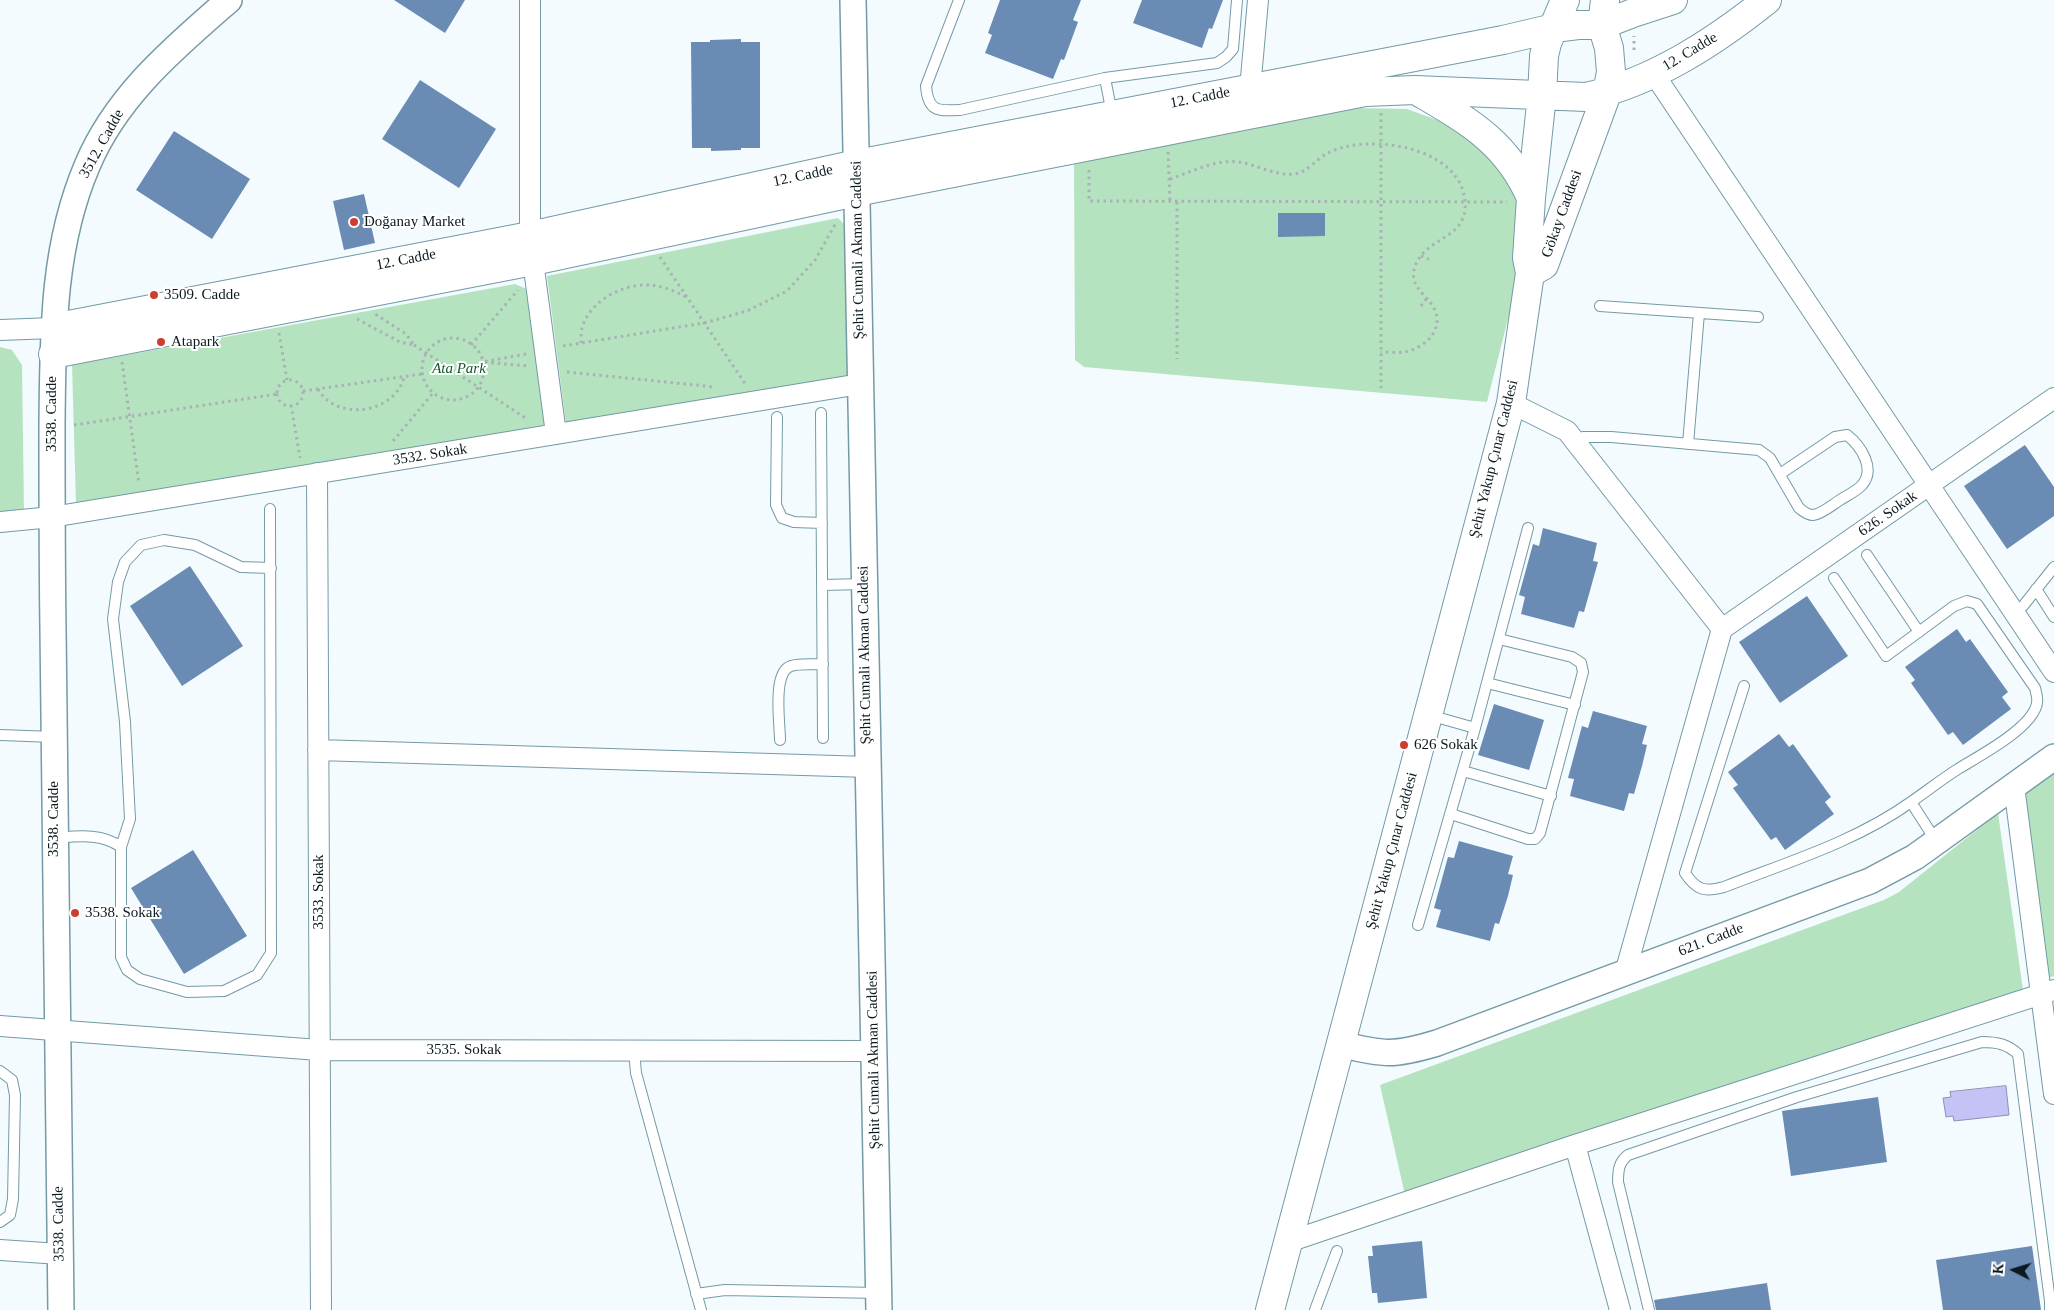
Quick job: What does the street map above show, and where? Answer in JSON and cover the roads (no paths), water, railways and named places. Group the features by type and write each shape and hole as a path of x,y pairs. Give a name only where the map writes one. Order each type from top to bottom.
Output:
{"main road":[{"path":"1554,28 1565,0"},
{"path":"1604,13 1632,12 1673,0"},
{"name":"12. Cadde","path":"53,341 529,260 856,192 1366,92 1415,90 1574,98 1607,93 1644,66 1708,42 1767,0"},
{"name":"12. Cadde","path":"529,260 857,164 1503,40 1554,28 1578,25 1604,13"},
{"name":"Gökay Caddesi","path":"1554,28 1544,56 1542,95 1522,200 1530,273 1544,265 1607,93 1611,72 1604,13"},
{"path":"1415,90 1478,128 1498,146 1525,184 1522,200"},
{"name":"Şehit Yakup Çınar Caddesi","path":"1270,1310 1511,402 1530,273"}],"street":[{"name":"3512. Cadde","path":"53,341 56,289 62,245 74,200 88,163 107,127 130,94 162,59 229,0"},
{"path":"530,0 529,260 556,434"},
{"name":"Şehit Cumali Akman Caddesi","path":"853,0 879,1302"},
{"path":"1250,89 1258,0"},
{"path":"1644,66 1930,486 2054,672"},
{"path":"0,330 53,341"},
{"name":"3538. Cadde","path":"53,341 54,838 61,1310"},
{"name":"3532. Sokak","path":"0,522 52,517 860,384"},
{"name":"626. Sokak","path":"1722,629 2054,398"},
{"path":"1511,402 1564,429 1722,629 1625,973"},
{"name":"3533. Sokak","path":"310,475 318,750 320,1310"},
{"path":"318,750 868,767"},
{"name":"621. Cadde","path":"1340,1044 1374,1053 1408,1052 1437,1043 1870,881 1915,857 2054,757"},
{"path":"2014,786 2047,992 2054,1094"},
{"path":"1288,1242 1575,1145 2047,992"},
{"name":"3535. Sokak","path":"0,1026 319,1050 874,1050"},
{"path":"1575,1145 1620,1310"},
{"path":"0,1250 60,1254"}],"lane":[{"path":"959,0 926,86 926,98 931,107 940,111 960,110 1104,78 1217,62 1226,58 1233,49 1237,0"},
{"path":"1104,78 1112,115"},
{"path":"1600,306 1758,317"},
{"path":"1688,444 1699,313"},
{"path":"821,413 823,738"},
{"path":"777,417 776,505 782,518 794,522 822,523"},
{"path":"1575,442 1583,436 1611,436 1760,450 1770,458 1799,508 1805,513 1812,514 1825,510 1863,485 1867,472 1867,460 1854,441 1847,435 1835,437 1780,474"},
{"path":"270,509 271,568 271,954 257,975 224,991 187,992 140,979 127,970 121,957 122,847 130,819 125,722 113,619 118,582 125,562 141,545 164,540 195,545 241,567 271,568"},
{"path":"1418,925 1475,728 1528,528"},
{"path":"1867,555 1919,632"},
{"path":"2023,606 2054,567"},
{"path":"1744,686 1685,873 1691,882 1699,888 1709,891 1724,887 1855,835 1886,820 1959,768 1990,750 2017,730 2032,715 2038,702 2035,688 1977,604 1967,600 1954,606 1886,656 1834,578"},
{"path":"823,585 864,584"},
{"path":"2036,589 2054,617"},
{"path":"1451,814 1528,839 1535,839 1540,833 1551,796 1583,672 1581,663 1572,657 1499,639"},
{"path":"780,740 778,684 783,671 790,666 823,664"},
{"path":"1487,683 1575,705"},
{"path":"1428,715 1475,728"},
{"path":"0,736 54,737"},
{"path":"1463,771 1551,796"},
{"path":"1911,802 1936,841"},
{"path":"54,838 80,836 110,839 122,847"},
{"path":"1650,1310 1618,1182 1618,1170 1623,1159 1628,1155 1797,1097 1982,1042 1996,1042 2010,1047 2018,1054 2050,1310"},
{"path":"634,1050 636,1073 701,1310"},
{"path":"0,1071 12,1080 15,1094 13,1199 10,1215 0,1222"},
{"path":"1315,1310 1337,1251"},
{"path":"696,1294 726,1290 879,1302"}],"water":[{"path":"2006,1086 2009,1115 1954,1121 1953,1116 1946,1117 1943,1098 1951,1097 1950,1092"}],"place":[{"name":"Doğanay Market","path":"354,222"},
{"name":"3509. Cadde","path":"154,295"},
{"name":"Atapark","path":"161,342"},
{"name":"626 Sokak","path":"1404,745"},
{"name":"3538. Sokak","path":"75,913"}],"park label":[{"name":"Ata Park","path":"459,369"}]}
